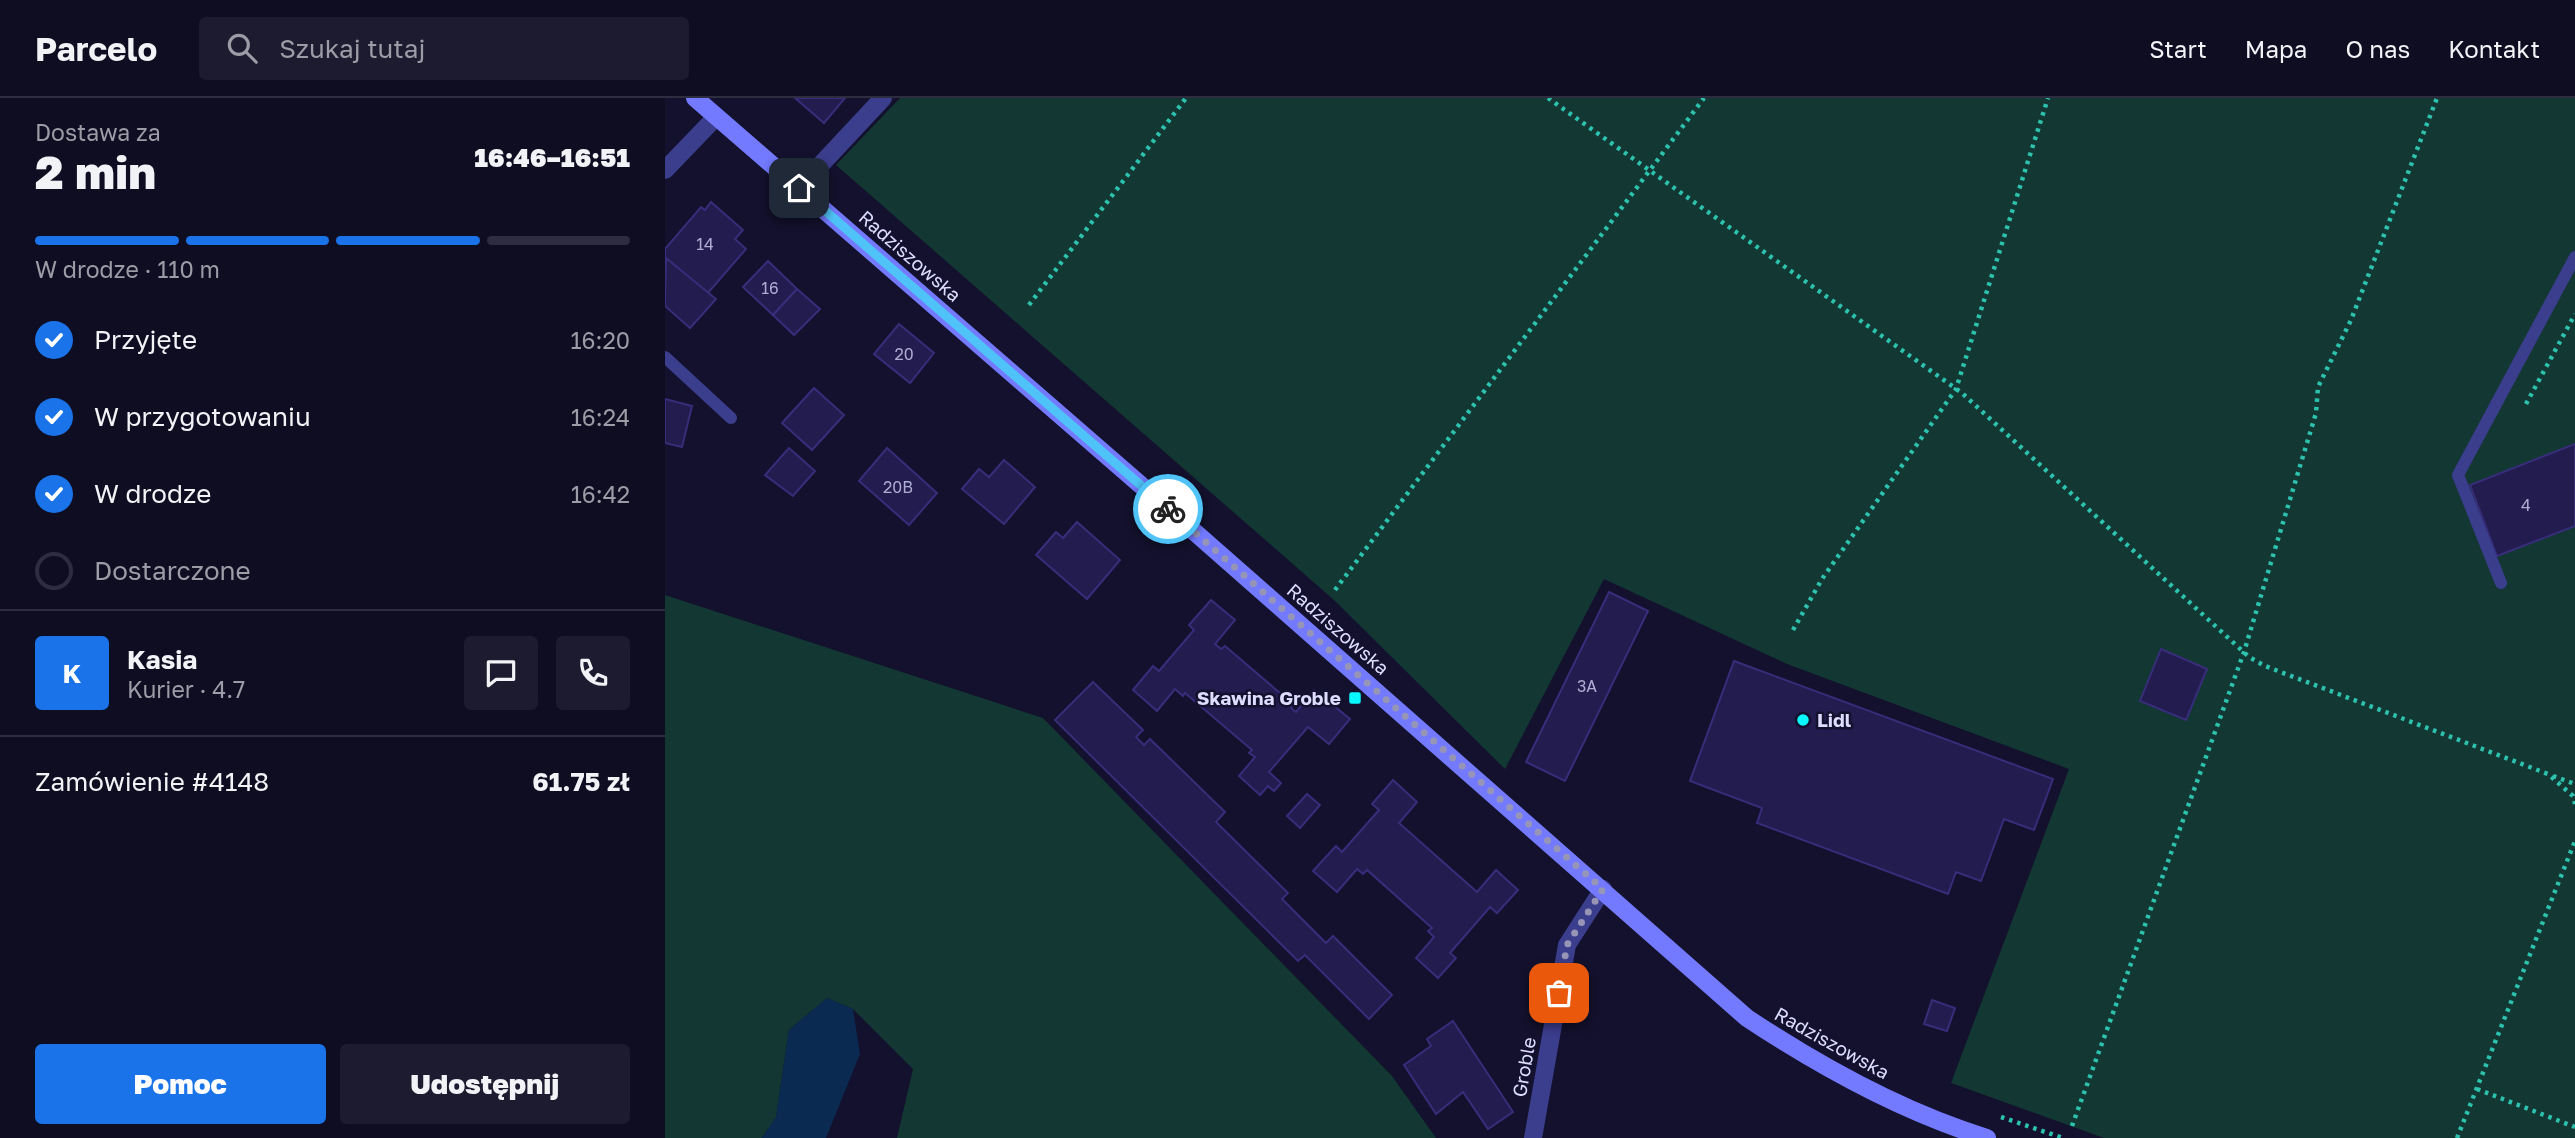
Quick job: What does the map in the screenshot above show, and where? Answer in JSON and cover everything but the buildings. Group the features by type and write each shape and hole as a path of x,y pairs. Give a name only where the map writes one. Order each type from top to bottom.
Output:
{"street":[{"name":"Radziszowska","path":"695,98 1603,889 1747,1018 1801,1054 1906,1106 1987,1138"},
{"path":"799,188 884,98"},
{"path":"665,170 716,117"},
{"name":"Groble","path":"1533,1138 1567,945 1603,889"}],"lane":[{"path":"2501,583 2458,475 2575,257"},
{"path":"665,357 731,418"}],"path":[{"path":"1029,305 1186,98"},
{"path":"1548,98 1956,389 2244,652 2265,666 2575,785"},
{"path":"1335,590 1704,98"},
{"path":"1793,630 1822,579 1956,389 2048,98"},
{"path":"2072,1126 2244,652 2316,413 2318,387 2351,320 2437,98"},
{"path":"2526,404 2575,313"},
{"path":"2548,775 2573,796 2575,804"},
{"path":"2457,1138 2575,841"},
{"path":"2477,1089 2575,1127"}],"green space":[{"path":"900,98 2575,98 2575,1138 2104,1138 1951,1083 2069,769 1787,664 1604,579 1505,769 1334,600 836,165"},
{"path":"665,595 1043,718 1392,1076 1436,1138 897,1138 913,1069 853,1009 827,998 789,1030 776,1117 762,1138 665,1138"}],"water":[{"path":"827,998 853,1009 860,1054 826,1138 762,1138 776,1117 789,1030"}],"way so far":[{"path":"1168,509 1603,889 1567,945 1559,993"}],"place":[{"name":"Skawina Groble","path":"1355,698"},
{"name":"Lidl","path":"1803,720"}],"route":[{"path":"799,188 1168,509"}]}
